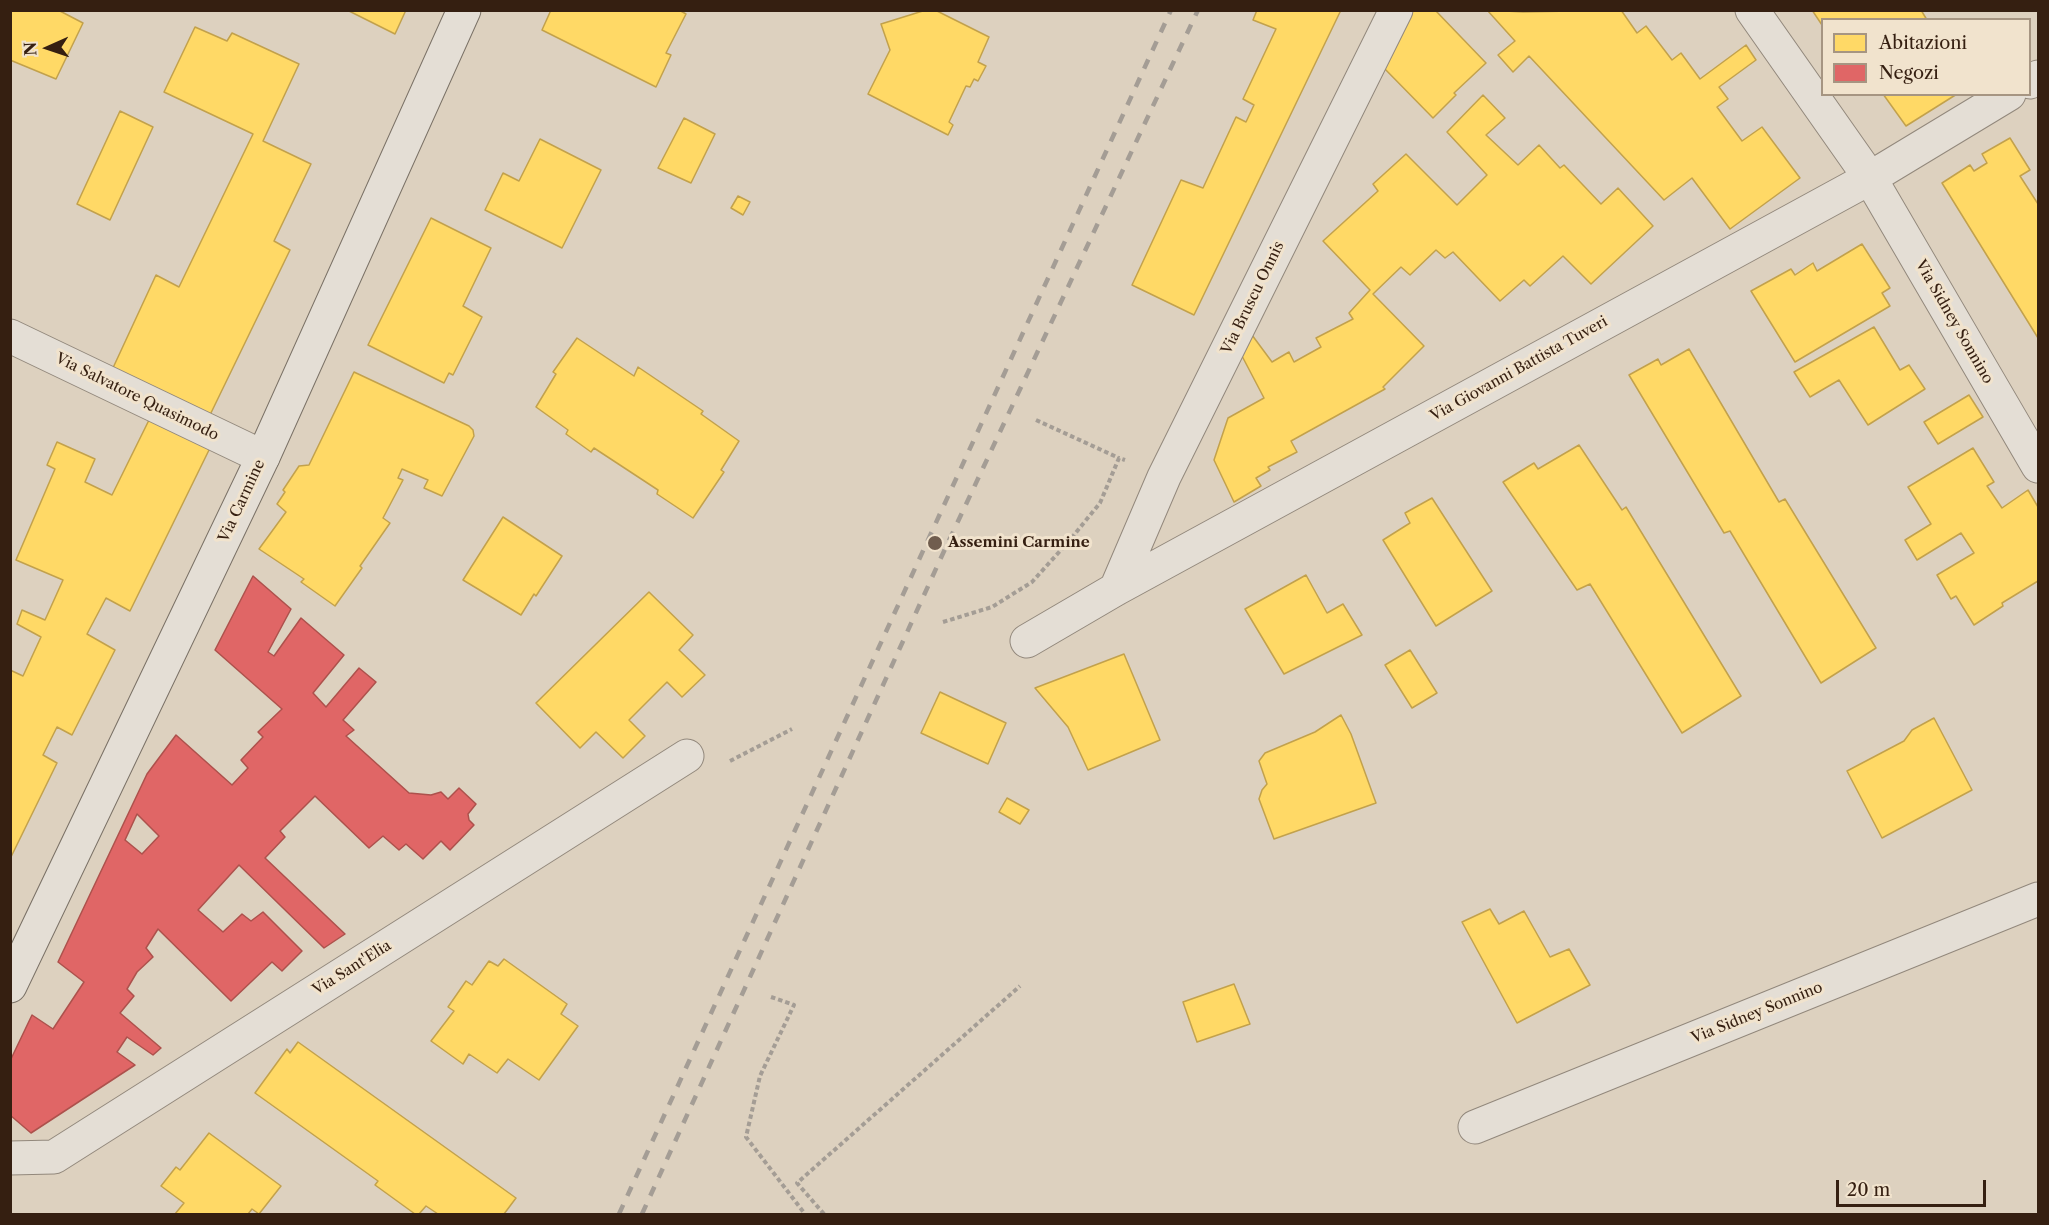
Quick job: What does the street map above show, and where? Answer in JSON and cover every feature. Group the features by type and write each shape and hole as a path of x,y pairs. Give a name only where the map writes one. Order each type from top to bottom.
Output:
{"street":[{"name":"Via Carmine","path":"10,986 263,457 464,10"},
{"name":"Via Bruscu Onnis","path":"1116,589 1164,477 1396,10"},
{"name":"Via Sidney Sonnino","path":"1752,10 1870,178 2038,466"},
{"name":"Via Giovanni Battista Tuveri","path":"1027,641 1116,589 1870,178 2006,96"},
{"name":"Via Salvatore Quasimodo","path":"10,336 263,457"},
{"name":"Via Sant'Elia","path":"10,1158 54,1157 687,756"},
{"name":"Via Sidney Sonnino","path":"1475,1127 2038,899"}],"path":[{"path":"1036,420 1128,461"},
{"path":"943,622 992,607 1032,582 1070,541 1100,503 1119,458"},
{"path":"687,756 706,746 717,768 792,729"},
{"path":"824,1215 797,1183 1020,986"},
{"path":"771,997 794,1005 760,1076 746,1137 805,1215"}],"building: Abitazioni":[{"path":"10,10 58,10 83,23 56,79 10,60"},
{"path":"347,10 406,10 395,34"},
{"path":"551,10 679,10 686,14 666,53 671,55 656,87 542,30"},
{"path":"926,10 935,10 989,37 978,62 986,66 978,81 974,79 970,87 966,86 949,122 953,125 948,135 868,94 890,50 881,24"},
{"path":"1257,10 1341,10 1194,315 1132,285 1181,180 1203,188 1236,117 1246,122 1254,105 1243,99 1276,29 1253,20"},
{"path":"1413,10 1435,10 1486,63 1454,93 1456,95 1433,118 1381,65"},
{"path":"1487,10 1523,12 1621,10 1637,33 1646,26 1672,60 1681,53 1700,79 1746,45 1756,60 1719,87 1728,99 1717,107 1742,141 1762,127 1800,178 1730,229 1692,178 1664,200 1529,56 1513,72 1498,55 1515,41"},
{"path":"1812,10 1921,10 1926,18 1821,18 1821,24"},
{"path":"195,27 227,41 232,33 299,64 263,141 311,164 274,241 290,250 209,417 112,370 156,275 179,287 253,134 164,92"},
{"path":"1483,95 1505,118 1486,135 1518,165 1539,145 1560,168 1564,165 1601,204 1618,188 1653,226 1591,284 1563,256 1530,286 1524,280 1500,301 1453,252 1445,258 1436,250 1410,275 1401,267 1373,294 1424,346 1383,387 1385,389 1291,441 1297,452 1268,467 1270,470 1256,478 1261,486 1234,502 1214,460 1228,418 1264,398 1242,356 1252,335 1272,362 1289,352 1294,362 1321,347 1316,338 1353,319 1349,313 1370,290 1323,241 1378,191 1373,184 1406,154 1457,205 1487,175 1447,132"},
{"path":"1884,96 1954,96 1906,126"},
{"path":"120,111 153,127 110,220 77,204"},
{"path":"684,118 715,134 691,183 658,168"},
{"path":"2010,138 2030,170 2020,176 2038,204 2038,338 1942,183 1970,165 1974,171 1987,163 1982,154"},
{"path":"540,139 601,170 562,248 485,210 503,173 519,181"},
{"path":"738,196 750,202 743,215 731,208"},
{"path":"431,218 491,248 463,306 482,317 453,375 449,373 444,383 368,345"},
{"path":"1862,244 1890,288 1882,293 1890,306 1795,362 1751,291 1791,269 1795,275 1813,263 1817,271"},
{"path":"1874,327 1900,370 1909,365 1925,389 1868,425 1839,380 1810,397 1794,372"},
{"path":"577,338 634,376 638,367 703,411 701,414 739,441 721,470 724,472 693,518 657,494 658,490 594,448 591,452 566,434 568,430 536,407 556,374 553,372"},
{"path":"1689,349 1779,502 1785,499 1876,648 1821,683 1730,531 1724,533 1629,375 1658,359 1661,365"},
{"path":"354,372 469,426 474,436 442,496 424,488 428,480 402,469 398,478 403,480 383,518 390,523 335,606 301,582 304,579 259,549 286,512 277,504 285,492 283,490 299,466 309,465"},
{"path":"1969,395 1983,417 1938,444 1924,422"},
{"path":"150,418 210,448 130,611 106,598 87,634 115,650 72,735 57,727 43,755 57,763 10,859 10,670 23,676 41,637 17,624 22,610 45,620 63,580 16,560 55,469 47,465 57,442 95,459 85,482 112,495"},
{"path":"1579,445 1622,510 1626,507 1741,696 1682,733 1590,584 1577,590 1503,482 1534,463 1538,469"},
{"path":"1973,448 1994,482 1987,486 2002,508 2028,490 2038,507 2038,581 2002,603 2003,606 1974,625 1956,596 1951,599 1937,575 1974,553 1961,533 1917,560 1905,540 1931,524 1908,487"},
{"path":"1432,498 1492,591 1436,626 1383,540 1410,523 1405,513"},
{"path":"503,517 562,556 521,615 463,580"},
{"path":"1306,575 1327,613 1343,604 1362,635 1284,674 1245,609"},
{"path":"649,592 693,635 679,650 705,675 682,697 667,682 629,720 645,736 623,758 596,732 580,748 536,703"},
{"path":"1410,650 1437,693 1412,708 1385,665"},
{"path":"1124,654 1160,740 1088,770 1068,727 1035,688"},
{"path":"940,692 1006,723 988,764 921,733"},
{"path":"1341,715 1351,734 1376,803 1274,839 1259,799 1267,784 1259,761 1265,753 1315,732"},
{"path":"1934,718 1972,790 1882,838 1847,771 1904,741 1912,730"},
{"path":"1007,798 1029,810 1020,824 999,812"},
{"path":"1490,909 1499,924 1524,911 1550,957 1569,949 1590,985 1517,1023 1462,922"},
{"path":"504,959 567,1004 561,1014 578,1026 539,1080 508,1059 497,1073 469,1054 463,1064 431,1041 454,1011 448,1007 466,981 472,985 489,961 498,966"},
{"path":"1234,984 1250,1024 1197,1042 1183,1002"},
{"path":"298,1042 516,1198 504,1214 438,1214 426,1206 419,1214 415,1214 375,1185 378,1181 255,1093 287,1049 290,1053"},
{"path":"209,1133 281,1186 259,1214 252,1209 248,1214 175,1214 184,1203 161,1186 176,1167 180,1170"}],"building: Negozi":[{"path":"253,576 291,609 268,652 274,656 301,618 344,655 313,693 326,707 359,668 376,682 343,720 354,730 346,736 409,793 431,795 441,792 448,799 459,788 476,804 468,814 469,820 474,825 450,850 441,841 423,859 406,844 399,850 383,836 369,848 315,796 280,831 285,837 265,858 345,934 324,948 239,865 198,910 223,932 242,914 251,921 263,912 302,951 282,971 272,962 231,1001 158,929 146,948 153,957 137,972 127,989 134,996 120,1013 161,1048 153,1055 127,1037 117,1052 135,1065 31,1133 10,1115 10,1061 32,1015 53,1029 84,982 58,962 147,774 176,735 232,785 248,768 241,760 263,737 258,732 282,709 215,650","holes":["137,814 159,836 142,854 125,840"]}],"railway":[{"path":"619,1214 1171,10"},
{"path":"642,1214 945,549 1198,10"}],"place":[{"name":"Assemini Carmine","path":"935,543"}]}
